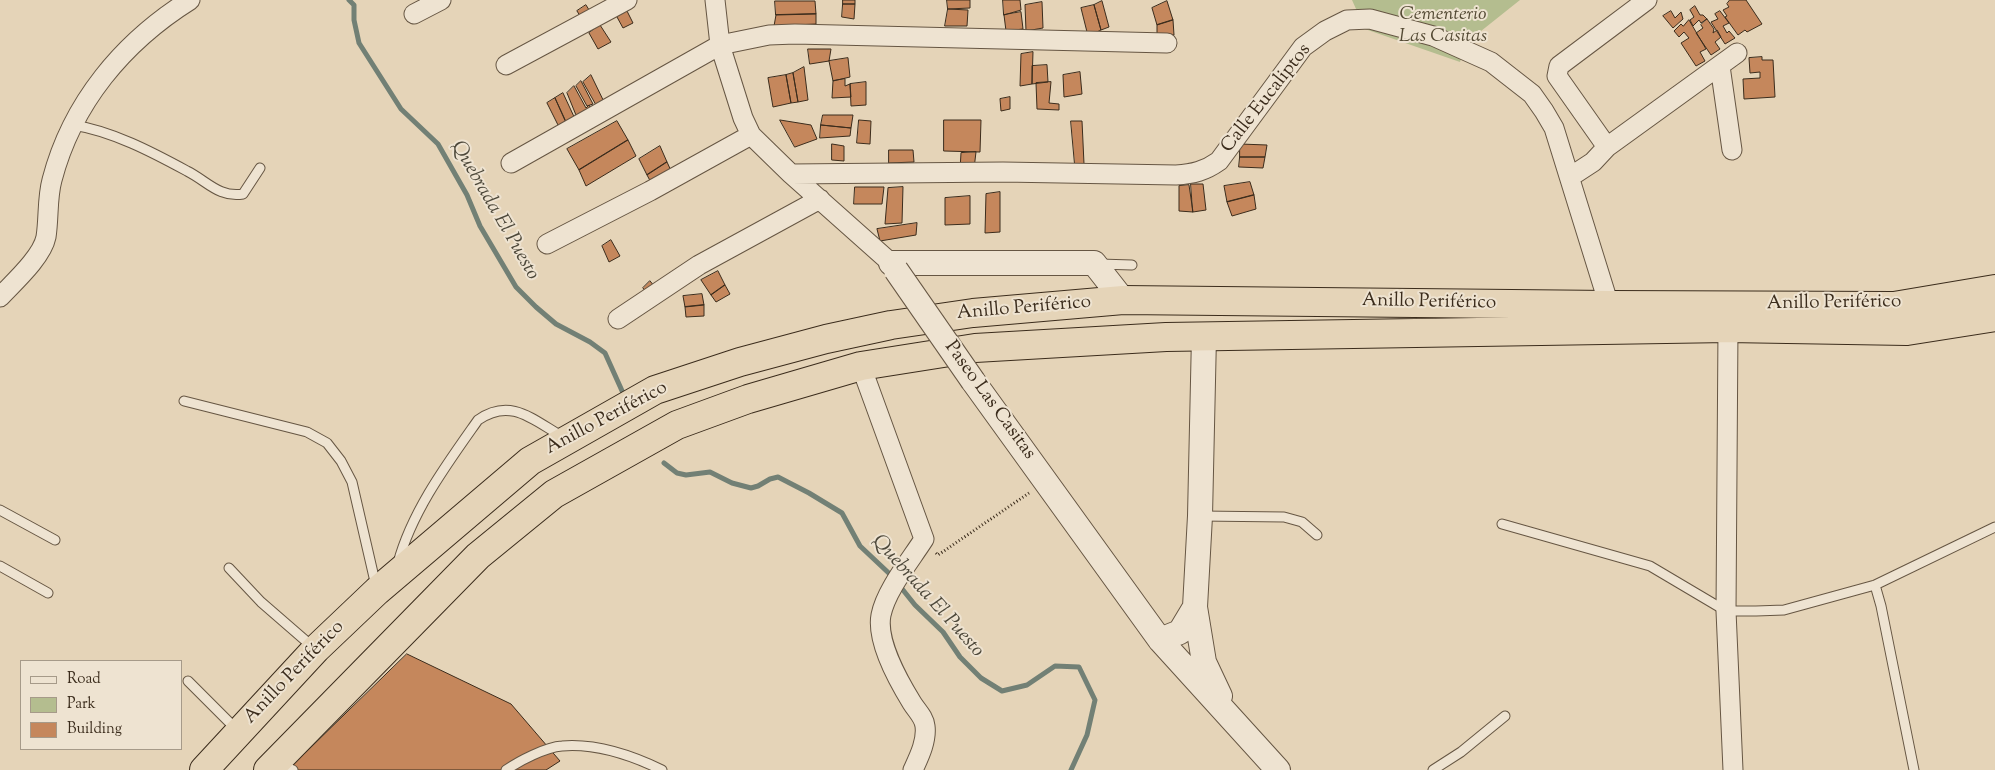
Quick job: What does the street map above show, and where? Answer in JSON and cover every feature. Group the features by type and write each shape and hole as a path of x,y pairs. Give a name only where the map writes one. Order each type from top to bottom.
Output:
{"highway":[{"name":"Anillo Periférico","path":"204,770 316,649 386,583 530,461 654,390 740,362 826,339 891,325 974,313 1123,300 1609,306 1894,306 1995,289"},
{"name":"Anillo Periférico","path":"279,768 478,556 554,494 677,425 748,399 861,366 975,348 1204,336 1728,328 1907,331 1995,317"}],"street":[{"path":"0,297 37,256 46,239 51,181 72,125 87,98 122,52 166,14 190,0"},
{"path":"414,14 441,0"},
{"path":"506,65 627,0"},
{"name":"Paseo Las Casitas","path":"715,0 720,45 743,118 751,135 791,174 893,266 973,381 1160,640 1278,770"},
{"path":"1607,147 1556,72 1559,66 1646,0"},
{"name":"Calle Eucaliptos","path":"791,174 1002,172 1176,175 1196,173 1207,170 1219,161 1304,47 1325,31 1347,20 1370,18 1433,36 1491,62 1525,89 1540,105 1554,128 1609,306"},
{"path":"511,163 720,45 769,36 795,34 1167,43"},
{"path":"1570,176 1593,162 1607,147 1737,52"},
{"path":"1720,66 1732,150"},
{"path":"546,244 650,191 751,135"},
{"path":"618,319 699,265 820,199"},
{"path":"893,266 1094,264 1123,300"},
{"path":"1728,328 1726,610 1733,770"},
{"path":"1204,336 1196,607 1204,662 1230,718"},
{"path":"861,366 924,539 884,604 880,618 885,648 892,668 922,717 925,726 925,736 913,770"},
{"path":"1160,640 1180,632 1196,607"}],"lane":[{"path":"72,125 94,128 135,146 189,171 218,190 232,196 243,194 260,168"},
{"path":"1094,264 1132,265"},
{"path":"184,401 307,432 327,443 341,461 352,482 386,583"},
{"path":"386,583 422,506 478,420 498,409 510,409 567,440"},
{"path":"0,510 55,540"},
{"path":"1200,516 1284,517 1302,522 1317,535"},
{"path":"1502,524 1650,566 1726,610 1784,610 1875,585 1995,527"},
{"path":"0,566 48,593"},
{"path":"229,568 262,602 316,649"},
{"path":"1875,585 1881,606 1914,770"},
{"path":"188,681 238,732"},
{"path":"1433,770 1461,752 1505,716"},
{"path":"506,770 520,760 560,746 601,748 633,757 662,770"}],"path":[{"path":"924,539 938,555 1047,481"}],"green space":[{"name":"Cementerio Las Casitas","path":"1352,0 1520,0 1466,43 1460,62 1365,29"}],"building":[{"path":"843,0 855,0 855,4 843,4"},
{"path":"947,0 970,0 970,8 948,9"},
{"path":"1003,0 1020,0 1021,10 1004,15"},
{"path":"1730,0 1746,0 1762,24 1747,32 1745,30 1738,35 1725,17 1727,16 1723,10 1729,7 1727,4"},
{"path":"775,1 815,1 816,14 776,15"},
{"path":"1102,1 1109,27 1101,30 1094,5"},
{"path":"1167,1 1173,20 1157,25 1152,8"},
{"path":"1042,2 1043,28 1026,31 1025,5"},
{"path":"843,4 855,4 854,19 842,17"},
{"path":"586,5 591,13 582,19 577,11"},
{"path":"1094,5 1101,30 1088,36 1081,8"},
{"path":"1695,6 1700,15 1707,19 1701,23 1699,20 1693,26 1690,20 1694,17 1690,10"},
{"path":"948,9 968,10 967,26 945,26"},
{"path":"627,11 633,23 623,28 617,17"},
{"path":"1671,11 1675,18 1681,12 1683,19 1673,28 1663,16"},
{"path":"1720,11 1729,23 1723,26 1727,33 1729,31 1735,38 1725,44 1711,22 1718,19 1715,14"},
{"path":"1021,12 1023,29 1006,31 1004,15"},
{"path":"816,14 816,24 774,26 776,15"},
{"path":"1707,19 1714,29 1713,33 1717,30 1721,37 1715,42 1720,49 1711,55 1696,33 1703,28 1701,25"},
{"path":"1173,20 1174,35 1157,36 1157,25"},
{"path":"1689,20 1706,49 1700,52 1705,61 1696,66 1681,43 1689,38 1684,32 1679,37 1674,31 1681,24 1683,26"},
{"path":"600,25 611,42 598,49 589,33"},
{"path":"808,49 831,49 829,61 810,64"},
{"path":"1033,52 1032,84 1020,86 1021,54"},
{"path":"1762,57 1762,60 1773,60 1775,97 1744,99 1743,79 1760,78 1760,72 1750,73 1749,58"},
{"path":"848,58 850,77 833,81 829,61"},
{"path":"1047,65 1048,82 1032,84 1032,66"},
{"path":"804,67 808,100 798,102 793,73"},
{"path":"1080,72 1082,94 1064,97 1063,75"},
{"path":"793,73 798,102 791,103 786,75"},
{"path":"591,75 607,108 600,112 583,82"},
{"path":"786,75 791,103 773,107 768,78"},
{"path":"845,79 845,86 850,84 851,97 832,98 833,81"},
{"path":"581,81 593,104 587,106 576,86"},
{"path":"866,82 866,105 851,106 850,84"},
{"path":"1051,82 1049,103 1059,104 1059,110 1037,109 1036,83"},
{"path":"574,86 586,108 589,105 593,114 578,120 567,93"},
{"path":"563,93 576,121 568,126 555,98"},
{"path":"1010,97 1010,109 1001,111 1000,99"},
{"path":"555,98 567,125 560,129 547,103"},
{"path":"823,115 853,115 851,128 821,125"},
{"path":"780,120 811,125 817,139 795,147"},
{"path":"859,120 871,121 870,144 857,143"},
{"path":"944,120 981,120 980,152 944,151"},
{"path":"617,121 628,140 579,170 567,149"},
{"path":"1071,121 1082,121 1084,164 1075,165"},
{"path":"821,125 851,128 850,136 820,138"},
{"path":"628,140 636,156 586,186 579,170"},
{"path":"832,144 844,146 844,161 832,160"},
{"path":"1240,144 1267,145 1265,157 1240,157"},
{"path":"660,146 667,162 647,175 639,159"},
{"path":"889,150 913,150 914,162 889,163"},
{"path":"976,152 974,169 960,170 961,153"},
{"path":"1240,157 1265,157 1263,168 1239,167"},
{"path":"667,162 673,175 654,188 647,175"},
{"path":"1250,182 1254,195 1227,202 1224,186"},
{"path":"1191,184 1203,184 1206,210 1193,212"},
{"path":"1189,185 1193,212 1179,211 1179,186"},
{"path":"855,187 884,187 882,204 854,204"},
{"path":"903,187 902,223 885,224 888,188"},
{"path":"1000,192 1000,232 985,233 986,194"},
{"path":"1254,195 1256,209 1232,216 1227,202"},
{"path":"970,196 970,224 945,225 945,198"},
{"path":"917,223 916,235 880,241 877,229"},
{"path":"611,240 620,256 609,262 602,246"},
{"path":"718,271 725,285 711,295 701,280"},
{"path":"650,281 656,288 647,294 643,288"},
{"path":"725,285 730,294 716,302 711,295"},
{"path":"702,294 704,305 685,307 683,296"},
{"path":"704,305 704,316 686,317 685,307"},
{"path":"407,654 511,704 560,761 546,770 288,770"}],"waterway":[{"name":"Quebrada El Puesto","path":"349,0 354,5 354,20 359,43 401,109 438,144 467,195 480,226 516,287 556,324 590,342 605,353 623,393"},
{"name":"Quebrada El Puesto","path":"664,463 677,473 686,475 710,472 732,483 751,488 778,477 842,513 860,546 894,578"},
{"name":"Quebrada El Puesto","path":"899,585 915,605 943,632 960,657 981,678 1002,691 1027,685 1055,666 1079,667 1095,700 1087,735 1071,770"}]}
